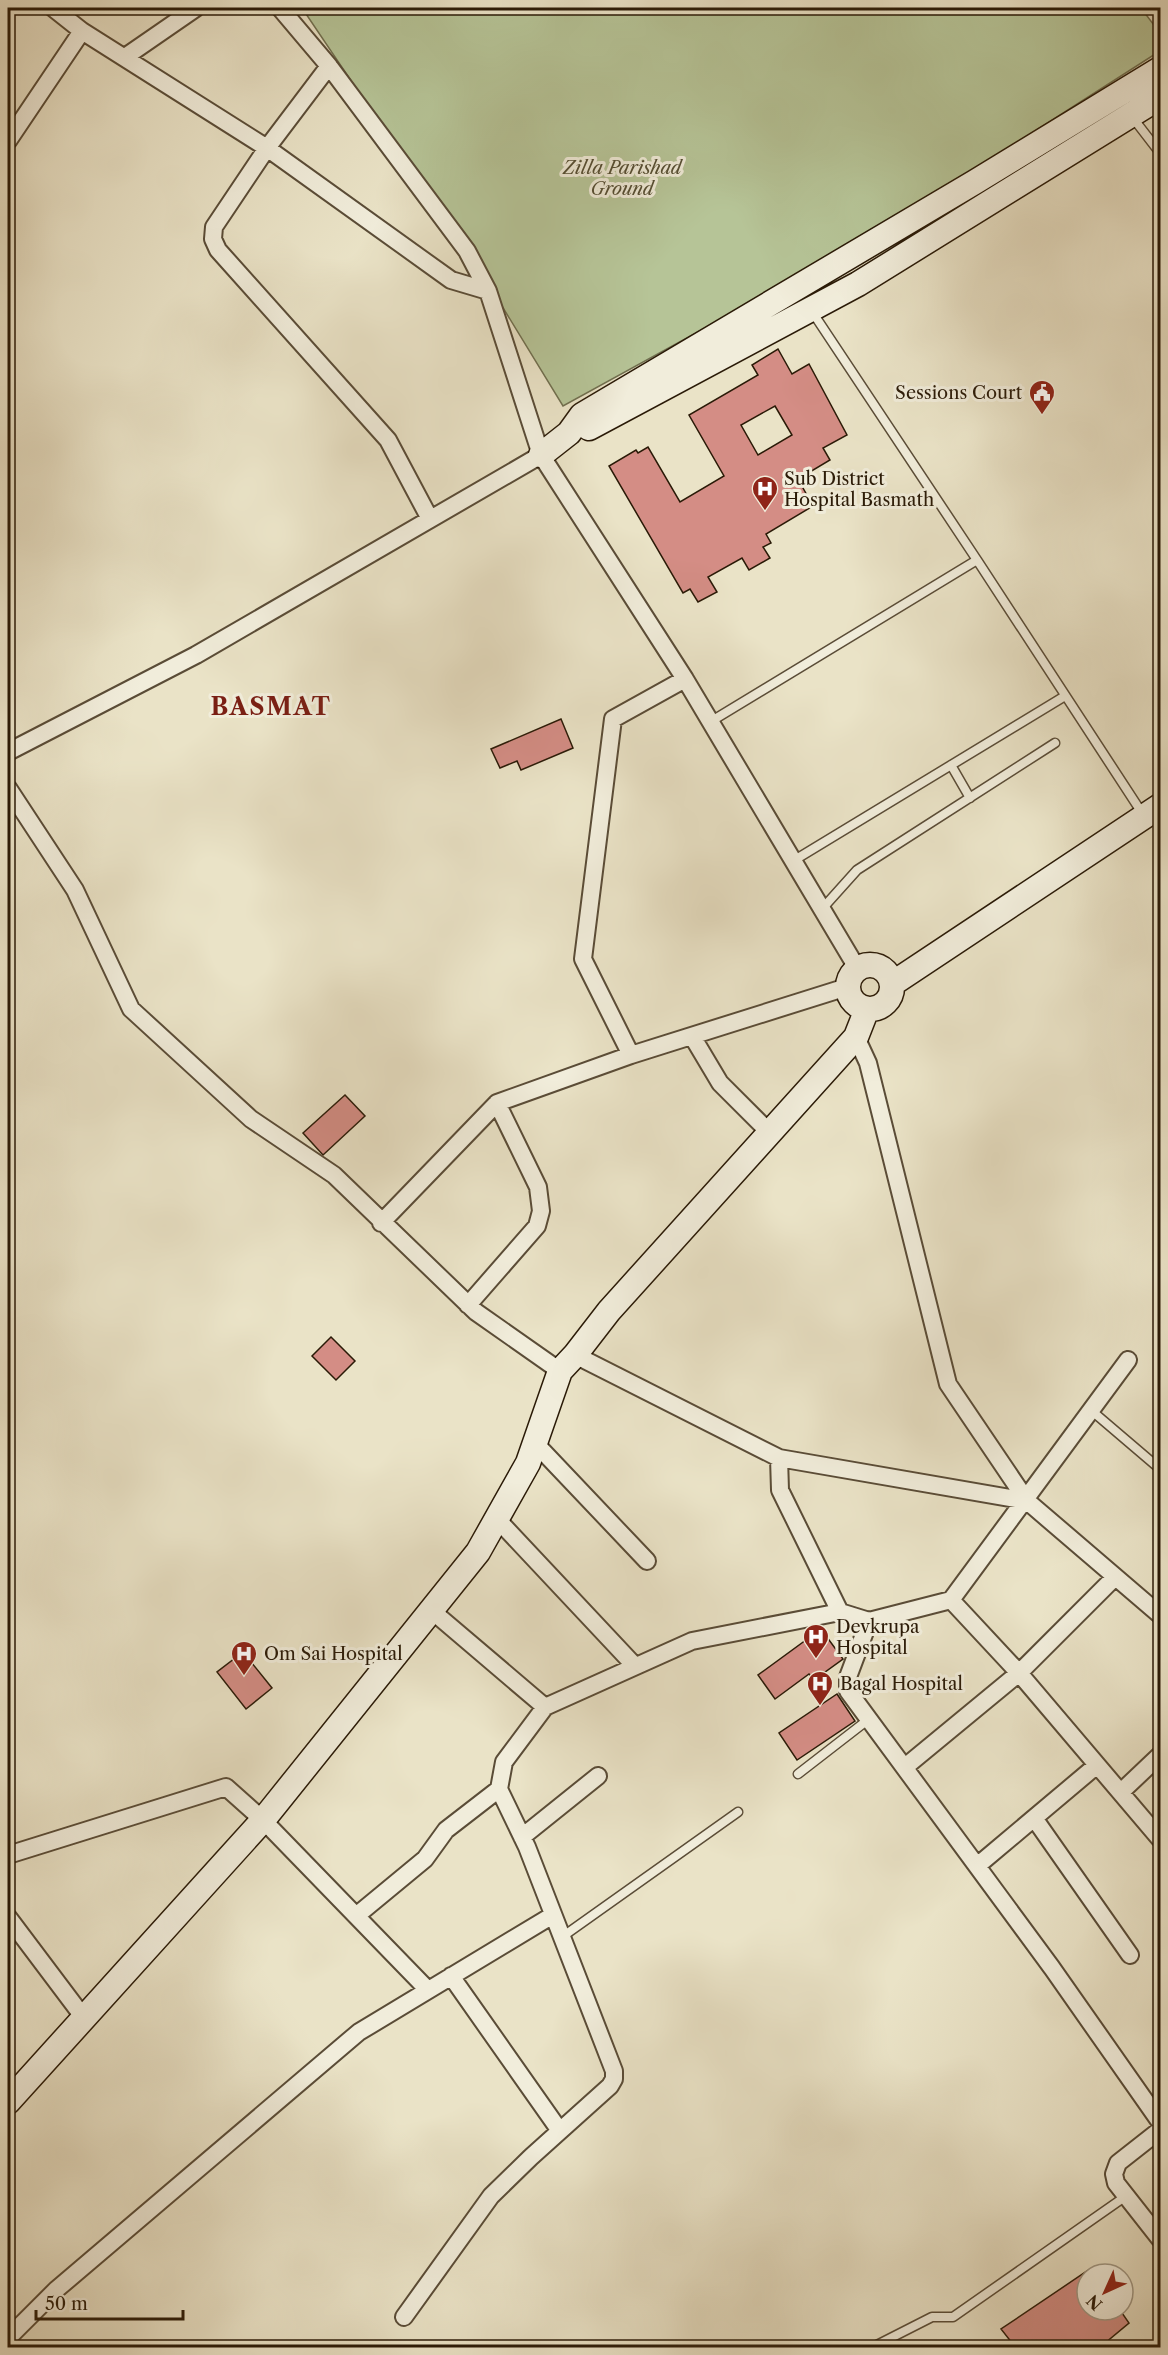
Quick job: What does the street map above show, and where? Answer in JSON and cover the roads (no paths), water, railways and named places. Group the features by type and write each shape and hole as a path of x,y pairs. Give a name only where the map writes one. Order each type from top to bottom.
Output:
{"main road":[{"path":"541,455 569,433 582,415 1161,69"},
{"path":"569,433 591,428 858,284 1161,97"},
{"path":"892,984 1152,812"},
{"path":"867,965 879,967 888,974 892,984 888,1000 875,1009 857,1005 849,997 852,978 867,965"},
{"path":"8,2102 263,1820 478,1552 528,1463 568,1363 609,1311 856,1037 867,1009"}],"street":[{"path":"53,8 82,31 267,148 451,280 488,291"},
{"path":"125,57 196,8"},
{"path":"280,8 329,66 467,251 488,291 541,455 685,679 822,909 852,978 497,1102 381,1223"},
{"path":"8,141 82,31"},
{"path":"329,66 267,148 214,227 213,240 218,250 388,440 430,519"},
{"path":"8,752 196,655 541,455"},
{"path":"631,1055 583,959 613,719 685,679"},
{"path":"8,788 75,890 131,1009 251,1119 334,1175 468,1305 568,1363 779,1458 1027,1501"},
{"path":"692,1035 720,1083 770,1133"},
{"path":"856,1037 868,1063 948,1384 1027,1501 1161,1615"},
{"path":"468,1305 537,1226 541,1211 538,1187 497,1102"},
{"path":"404,2317 491,2196 615,2079 614,2071 522,1837 499,1789 504,1762 545,1707 634,1665 692,1641 840,1612 869,1621 951,1600 1027,1501 1128,1360"},
{"path":"535,1443 646,1562"},
{"path":"779,1458 780,1490 840,1612"},
{"path":"497,1519 634,1665"},
{"path":"905,1767 1019,1673 1115,1577"},
{"path":"951,1600 1019,1673 1161,1839"},
{"path":"431,1610 545,1707"},
{"path":"869,1621 847,1684 848,1691 1161,2122"},
{"path":"1120,1792 1161,1755"},
{"path":"977,1866 1097,1765"},
{"path":"522,1837 598,1776"},
{"path":"8,1855 226,1787 263,1820 427,1989"},
{"path":"356,1916 425,1859 446,1830 499,1789"},
{"path":"1034,1818 1130,1955"},
{"path":"8,2338 57,2289 359,2032 553,1915"},
{"path":"8,1917 84,2018"},
{"path":"451,1976 560,2131"},
{"path":"1161,2130 1118,2163 1114,2174 1116,2183 1161,2239"}],"lane":[{"path":"1131,115 1161,153"},
{"path":"811,309 1065,696 1152,812"},
{"path":"710,722 977,560"},
{"path":"793,861 1065,696"},
{"path":"822,909 857,870 1056,743"},
{"path":"951,765 970,798"},
{"path":"1092,1411 1161,1469"},
{"path":"798,1774 869,1719"},
{"path":"562,1938 738,1812"},
{"path":"871,2348 932,2317 953,2317 1126,2196"}],"place":[{"name":"Sessions Court","path":"1042,416"},
{"name":"Sub District Hospital Basmath","path":"765,512"},
{"name":"Devkrupa Hospital","path":"816,1660"},
{"name":"Om Sai Hospital","path":"244,1677"},
{"name":"Bagal Hospital","path":"820,1707"}],"district":[{"name":"BASMAT","path":"271,706"}],"park label":[{"name":"Zilla Parishad Ground","path":"622,178"}]}
